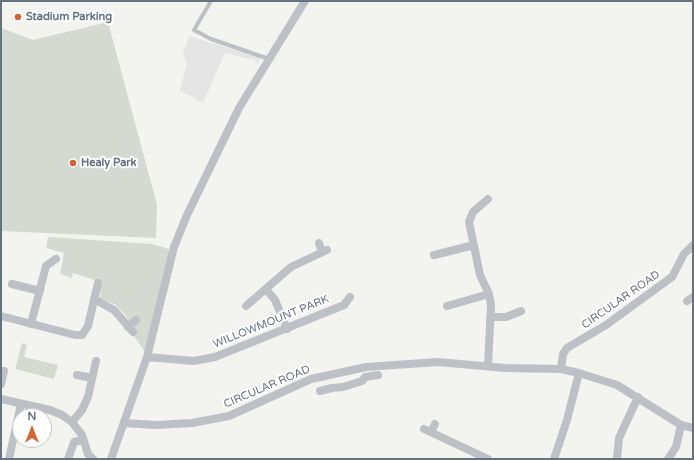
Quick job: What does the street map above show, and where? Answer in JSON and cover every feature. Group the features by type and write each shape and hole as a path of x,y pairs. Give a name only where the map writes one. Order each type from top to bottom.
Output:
{"street":[{"path":"111,459 147,357 174,247 182,228 239,108 305,1"},
{"path":"488,199 477,208 470,217 470,227 480,276 489,294 491,305 488,366"},
{"path":"246,306 291,267 325,251 319,243"},
{"path":"438,252 474,245"},
{"name":"CIRCULAR ROAD","path":"561,369 563,354 567,348 606,325 672,277 684,254 693,245"},
{"path":"31,324 46,266 56,259"},
{"path":"1,316 75,335 82,335 88,326 98,283"},
{"path":"12,284 40,291"},
{"path":"266,288 275,300 287,329"},
{"path":"447,306 489,294"},
{"name":"WILLOWMOUNT PARK","path":"147,357 194,361 215,357 344,305 350,297"},
{"path":"94,299 114,310 130,330 136,320"},
{"path":"490,317 506,317 521,311"},
{"path":"72,422 82,410 96,361"},
{"name":"CIRCULAR ROAD","path":"124,423 156,425 192,423 229,416 310,379 348,370 398,364 438,362 561,369 579,373 617,385 681,425 693,428"},
{"path":"348,370 353,384"},
{"path":"1,384 4,371"},
{"path":"554,459 567,420 573,391 579,373"},
{"path":"77,375 92,378"},
{"path":"320,391 353,384 366,377 378,376"},
{"path":"617,459 619,438 638,397"},
{"path":"1,399 50,410 72,422 83,440 88,454 93,459"},
{"path":"9,459 21,404"},
{"path":"435,424 427,431 488,459"},
{"path":"668,459 676,447 681,425"},
{"path":"68,459 74,442 83,440"}],"lane":[{"path":"210,1 194,30 212,39 268,59"}],"shaded area":[{"name":"Healy Park","path":"108,22 157,205 156,238 1,231 1,28 33,40"},
{"path":"189,36 261,58 258,64 254,60 225,53 203,103 180,90 187,64 183,54"},
{"path":"48,237 152,244 172,250 145,352 134,336 136,333 133,327 140,321 137,317 131,321 128,321 127,317 116,305 100,298 101,282 73,273 72,278 60,274 64,253 46,248"},
{"path":"22,343 27,345 24,357 58,365 54,379 15,369"}],"place":[{"name":"Stadium Parking","path":"18,17"},
{"name":"Healy Park","path":"73,163"}]}
